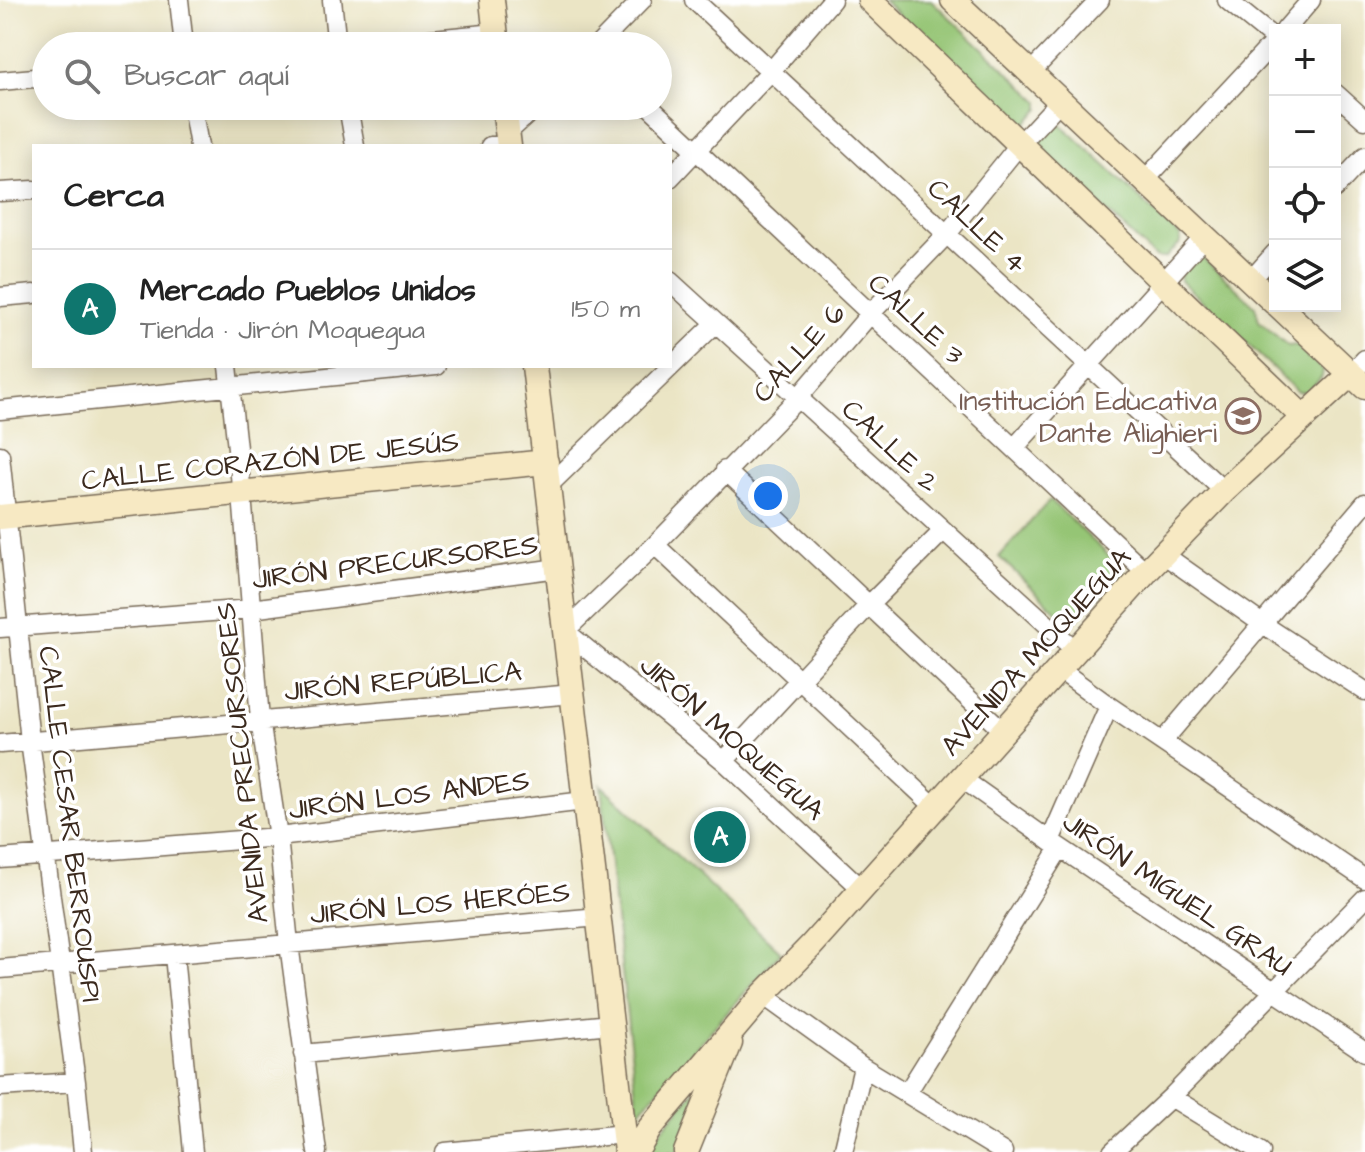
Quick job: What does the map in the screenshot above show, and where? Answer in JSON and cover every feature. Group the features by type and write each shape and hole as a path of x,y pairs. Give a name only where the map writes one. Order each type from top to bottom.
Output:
{"street":[{"path":"179,0 182,32"},
{"path":"332,0 335,32"},
{"path":"611,32 642,0"},
{"name":"CALLE 4","path":"694,0 1224,491"},
{"path":"672,176 771,71 832,0"},
{"path":"870,0 1303,417"},
{"path":"953,0 1269,297"},
{"path":"1030,73 1100,0"},
{"path":"1227,0 1269,35"},
{"path":"1290,24 1311,0"},
{"path":"495,2 496,32"},
{"path":"1145,180 1269,46"},
{"path":"0,81 32,78"},
{"path":"1338,96 1365,120"},
{"name":"CALLE 6","path":"565,631 655,545 798,398 871,313 947,234 1019,145 1060,101"},
{"path":"194,120 199,144"},
{"path":"350,120 355,144"},
{"path":"504,120 505,143"},
{"path":"505,143 525,120"},
{"name":"CALLE 3","path":"664,120 1146,572"},
{"path":"1341,182 1365,156"},
{"path":"0,192 32,190"},
{"path":"1015,447 1205,236"},
{"path":"1251,280 1269,260"},
{"name":"CALLE 2","path":"672,283 943,531 1109,706 1365,879"},
{"path":"0,297 32,294"},
{"path":"1287,312 1360,373"},
{"path":"672,366 716,323"},
{"name":"AVENIDA PRECURSORES","path":"228,368 242,494 260,720 278,837 317,1152"},
{"path":"0,410 414,368"},
{"path":"445,1152 629,1146 611,1024 534,368"},
{"path":"548,486 670,368"},
{"name":"AVENIDA MOQUEGUA","path":"629,1146 650,1128 763,995 1163,554 1303,417 1360,373"},
{"name":"CALLE CESAR BERROUSPI","path":"0,455 9,627 30,741 83,1152"},
{"name":"CALLE CORAZÓN DE JESÚS","path":"4,517 546,462"},
{"path":"725,470 1003,731"},
{"path":"1162,742 1261,623 1363,510"},
{"path":"724,761 869,605 943,531"},
{"path":"655,545 935,807"},
{"path":"1163,554 1365,691"},
{"name":"JIRÓN PRECURSORES","path":"9,627 251,609 558,568"},
{"name":"JIRÓN MOQUEGUA","path":"565,631 724,761 862,889"},
{"name":"JIRÓN REPÚBLICA","path":"0,744 573,694"},
{"path":"907,1093 1055,844 1109,706"},
{"name":"JIRÓN MIGUEL GRAU","path":"961,778 1365,1052"},
{"name":"JIRÓN LOS ANDES","path":"0,859 278,837 585,801"},
{"path":"1112,1152 1171,1097 1365,898"},
{"name":"JIRÓN LOS HERÓES","path":"0,969 599,917"},
{"path":"174,955 193,1152"},
{"path":"763,995 863,1067 1003,1152"},
{"name":"AVENIDA MOQUEGUA","path":"686,1152 736,1029 763,995"},
{"path":"303,1054 611,1024"},
{"path":"843,1152 863,1067"},
{"path":"0,1087 76,1082"},
{"path":"1171,1097 1261,1152"}],"green space":[{"path":"883,0 931,0 1040,102 1040,109 1025,124 1015,124"},
{"path":"1051,124 1061,124 1180,236 1180,243 1165,258 1156,258 1038,147 1038,139"},
{"path":"1194,257 1203,258 1255,306 1259,321 1288,346 1296,345 1323,370 1322,377 1308,392 1298,392 1181,281 1180,273"},
{"path":"1050,500 1125,571 1071,625 999,557"},
{"path":"601,785 781,952 638,1113"},
{"path":"705,1078 677,1152 643,1152"}],"place":[{"name":"Institución Educativa Dante Alighieri","path":"1243,416"},
{"name":"Mercado Pueblos Unidos","path":"720,837"}]}
